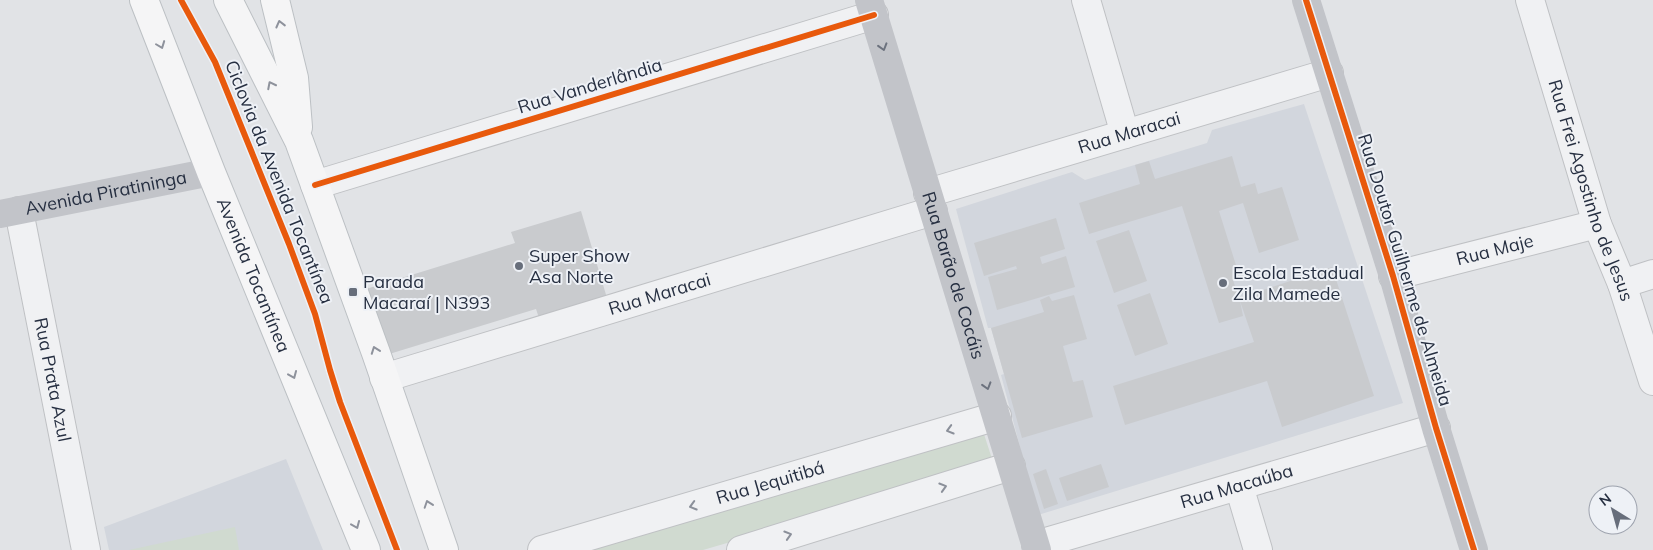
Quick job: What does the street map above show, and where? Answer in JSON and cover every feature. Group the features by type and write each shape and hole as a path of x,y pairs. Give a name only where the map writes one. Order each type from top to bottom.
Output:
{"main road":[{"name":"Avenida Tocantínea","path":"144,0 211,172 366,550"},
{"path":"228,0 299,141 444,550"},
{"path":"275,0 294,78 299,141"}],"street":[{"path":"1086,0 1126,134"},
{"name":"Rua Doutor Guilherme de Almeida","path":"1306,0 1393,276 1436,428 1474,550"},
{"name":"Rua Frei Agostinho de Jesus","path":"1530,0 1597,224 1622,284 1653,381"},
{"name":"Rua Vanderlândia","path":"315,185 871,8"},
{"name":"Rua Barão de Cocáis","path":"871,8 1036,547"},
{"name":"Rua Maracai","path":"384,378 931,202 1126,134 1329,73"},
{"name":"Avenida Piratininga","path":"10,212 211,172"},
{"name":"Rua Prata Azul","path":"10,212 86,550"},
{"name":"Rua Maje","path":"1393,276 1597,224"},
{"path":"1622,284 1653,274"},
{"name":"Rua Jequitibá","path":"542,550 996,416"},
{"name":"Rua Macaúba","path":"1036,547 1436,428"},
{"path":"741,550 1011,466"},
{"path":"1239,486 1258,550"}],"shaded area":[{"name":"Escola Estadual Zila Mamede","path":"1304,104 1403,403 1038,515 1001,375 1004,374 991,328 988,328 956,209 1072,172 1085,180 1207,143 1212,130"},
{"path":"982,428 994,465 703,550 576,550"},
{"path":"286,459 323,550 109,550 104,527"},
{"path":"235,527 239,550 129,550"}],"building":[{"path":"1232,156 1241,187 1255,183 1258,194 1282,187 1299,240 1259,253 1243,203 1219,211 1240,278 1233,280 1239,298 1332,267 1374,396 1282,427 1267,381 1125,425 1113,386 1254,342 1240,301 1243,316 1219,323 1182,206 1089,234 1079,203 1140,184 1135,165 1149,161 1155,179"},
{"name":"Super Show Asa Norte","path":"581,211 607,298 539,318 536,309 386,355 366,289 515,243 511,232"},
{"path":"1056,218 1065,249 1040,257 1042,264 1066,256 1075,287 997,310 988,277 1017,269 1016,266 984,276 974,243"},
{"path":"1129,230 1147,281 1114,293 1096,241"},
{"path":"1150,293 1168,344 1135,356 1117,305"},
{"path":"1074,295 1087,339 1063,346 1073,382 1083,380 1093,417 1022,438 991,328 1044,312 1040,300 1049,296 1052,301"},
{"path":"1101,464 1109,487 1067,501 1059,478"},
{"path":"1046,469 1058,504 1044,509 1033,474"}],"cycle path":[{"name":"Ciclovia da Avenida Tocantínea","path":"181,0 215,62 289,244 315,314 340,402 397,550"},
{"path":"1306,0 1393,276 1436,428 1474,550"},
{"path":"315,185 874,15"}],"place":[{"name":"Super Show Asa Norte","path":"519,266"},
{"name":"Escola Estadual Zila Mamede","path":"1223,283"},
{"name":"Parada Macaraí | N393","path":"353,292"}]}
